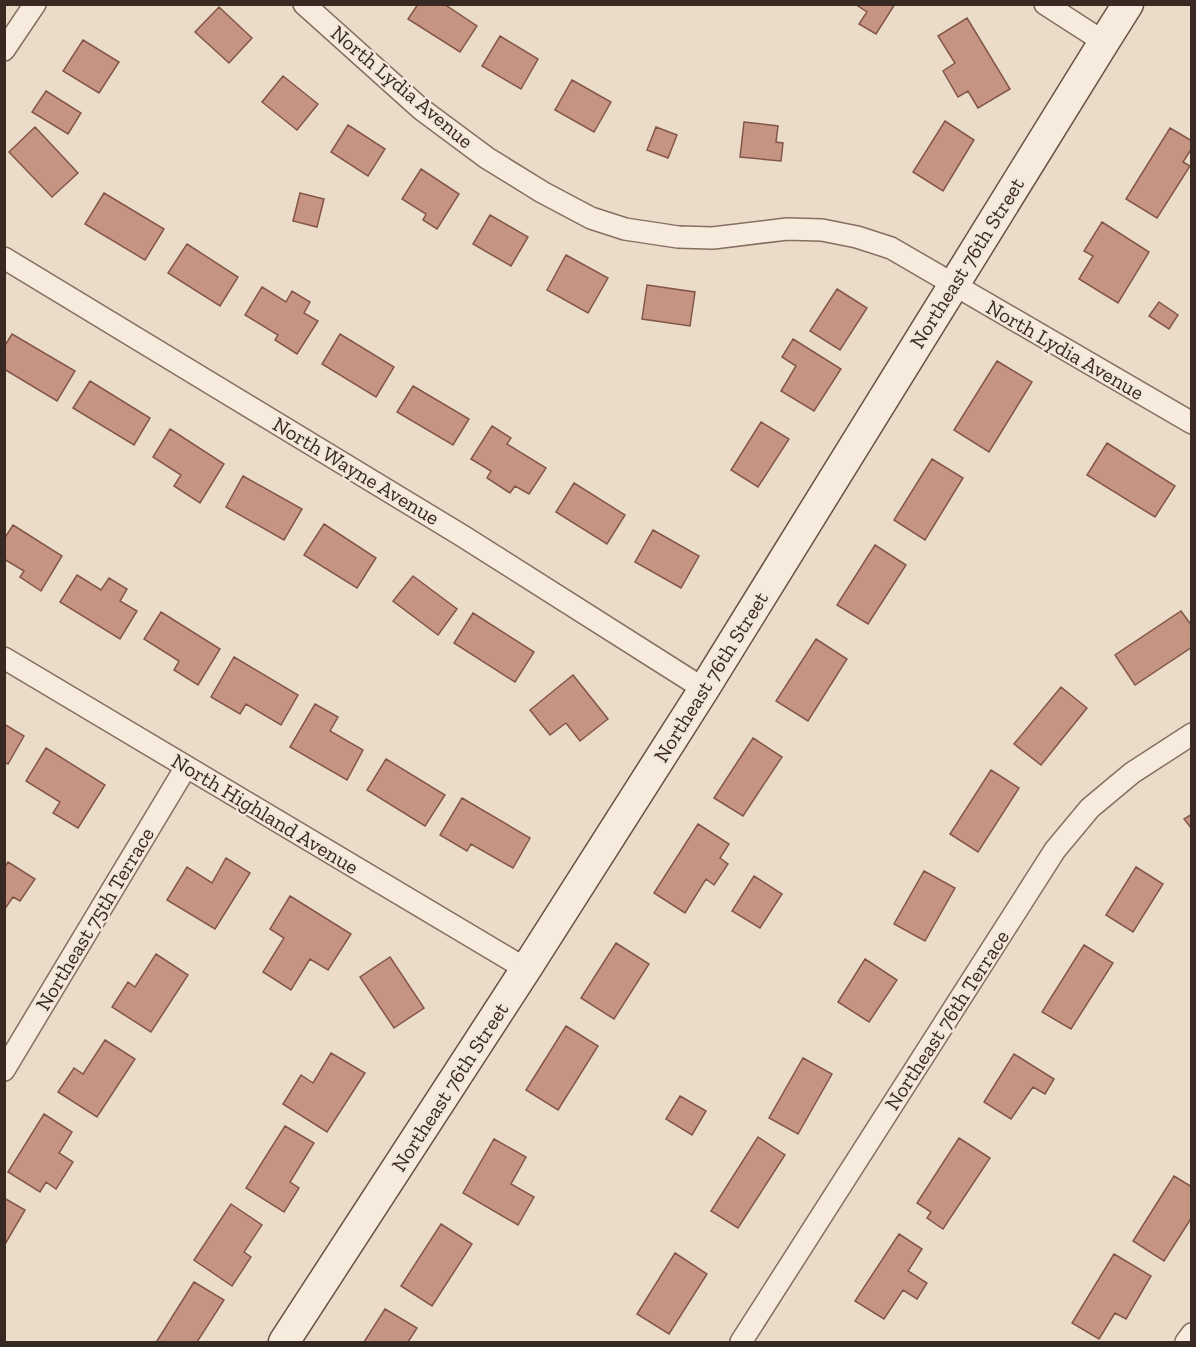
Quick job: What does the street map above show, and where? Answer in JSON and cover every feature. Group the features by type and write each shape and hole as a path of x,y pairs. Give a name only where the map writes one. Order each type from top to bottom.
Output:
{"street":[{"path":"4,50 35,4"},
{"name":"North Lydia Avenue","path":"304,4 421,110 487,158 542,192 591,218 625,229 678,237 713,238 787,229 822,230 857,237 891,248 1191,423"},
{"path":"1045,4 1104,42"},
{"name":"Northeast 76th Street","path":"284,1342 704,689 1128,4"},
{"name":"North Wayne Avenue","path":"4,258 461,535 704,689"},
{"name":"North Highland Avenue","path":"4,658 526,969"},
{"name":"Northeast 76th Terrace","path":"741,1342 1055,850 1090,808 1132,773 1191,734"},
{"name":"Northeast 75th Terrace","path":"4,1070 186,767"},
{"path":"1186,1342 1191,1334"}],"building":[{"path":"418,4 444,4 477,26 460,52 408,19"},
{"path":"855,4 895,4 876,34 859,24 867,12"},
{"path":"219,7 252,38 229,63 195,32"},
{"path":"967,18 1010,89 978,108 968,91 958,97 943,71 955,63 938,36"},
{"path":"500,36 538,59 521,89 482,66"},
{"path":"83,40 119,62 99,93 63,71"},
{"path":"283,76 318,104 297,130 262,102"},
{"path":"572,80 611,102 594,132 555,110"},
{"path":"46,91 81,113 68,134 32,112"},
{"path":"945,121 974,140 943,191 913,172"},
{"path":"744,122 778,126 776,142 783,143 781,161 740,157"},
{"path":"348,125 385,149 368,176 331,152"},
{"path":"35,127 78,173 52,197 9,152"},
{"path":"656,127 677,135 668,158 647,150"},
{"path":"1170,128 1192,141 1192,148 1183,162 1190,166 1157,218 1126,199"},
{"path":"421,169 459,194 437,229 423,220 426,214 402,199"},
{"path":"104,193 164,229 145,260 85,224"},
{"path":"300,193 324,199 317,227 293,221"},
{"path":"490,215 528,237 511,266 473,244"},
{"path":"1102,222 1149,252 1118,303 1079,279 1093,256 1084,251"},
{"path":"187,244 238,277 220,306 168,273"},
{"path":"566,255 608,278 588,313 547,290"},
{"path":"647,285 695,292 690,326 642,319"},
{"path":"262,287 286,302 292,291 310,302 304,313 318,321 297,354 275,340 278,335 245,315"},
{"path":"837,289 867,308 840,350 810,331"},
{"path":"1159,302 1178,315 1169,329 1149,316"},
{"path":"12,334 75,371 57,401 4,369 4,347"},
{"path":"340,334 394,367 376,397 322,364"},
{"path":"793,339 841,369 814,411 781,391 796,366 782,357"},
{"path":"997,361 1032,382 989,452 954,430"},
{"path":"90,381 150,418 134,445 73,408"},
{"path":"413,386 469,419 453,445 397,412"},
{"path":"761,422 789,439 758,487 731,470"},
{"path":"492,426 511,438 507,444 546,468 529,494 515,486 510,493 487,478 491,471 471,459"},
{"path":"170,429 224,464 200,503 174,486 181,475 153,457"},
{"path":"1107,443 1175,486 1155,517 1087,475"},
{"path":"932,459 963,478 925,540 894,520"},
{"path":"243,476 302,509 284,540 226,507"},
{"path":"574,483 625,515 607,544 556,512"},
{"path":"324,524 376,558 357,588 304,555"},
{"path":"13,525 62,556 41,591 20,577 24,571 4,559 4,539"},
{"path":"653,530 699,556 681,588 635,562"},
{"path":"875,545 906,565 868,624 837,605"},
{"path":"77,575 101,590 109,578 127,589 120,601 137,611 120,639 60,602"},
{"path":"413,576 457,609 438,635 393,601"},
{"path":"1181,611 1192,626 1192,647 1135,685 1115,655"},
{"path":"161,612 220,649 198,685 174,670 179,661 144,639"},
{"path":"473,613 534,652 515,682 454,643"},
{"path":"816,639 847,659 808,721 776,701"},
{"path":"234,657 298,695 281,725 246,704 240,714 211,697"},
{"path":"573,675 608,719 580,741 566,723 550,735 530,710"},
{"path":"1061,687 1087,708 1041,765 1014,744"},
{"path":"315,704 338,717 330,731 363,750 347,780 290,747"},
{"path":"4,724 24,736 8,764 4,762"},
{"path":"753,738 782,757 743,816 714,798"},
{"path":"46,748 105,785 78,828 53,813 60,802 26,781"},
{"path":"386,759 445,795 425,826 367,790"},
{"path":"991,770 1019,788 978,852 950,834"},
{"path":"462,798 530,838 513,868 471,844 467,851 440,835"},
{"path":"1192,814 1192,829 1184,819"},
{"path":"698,824 729,844 720,858 728,864 714,885 706,879 685,913 654,893"},
{"path":"226,858 250,873 215,929 167,900 187,867 212,883"},
{"path":"8,862 35,879 20,901 13,897 4,910 4,868"},
{"path":"1136,867 1163,884 1133,932 1106,915"},
{"path":"924,871 955,888 925,941 894,924"},
{"path":"754,876 782,894 760,928 732,911"},
{"path":"290,896 351,934 328,970 310,959 291,990 263,972 284,938 270,929"},
{"path":"616,943 649,964 614,1019 581,998"},
{"path":"1084,945 1113,963 1071,1029 1042,1012"},
{"path":"156,954 188,975 151,1032 112,1007 128,982 135,987"},
{"path":"390,957 424,1008 394,1028 360,977"},
{"path":"865,959 897,980 869,1022 838,1002"},
{"path":"566,1026 598,1046 558,1110 526,1090"},
{"path":"105,1040 135,1059 97,1117 58,1092 74,1068 83,1074"},
{"path":"331,1053 365,1073 327,1132 283,1104 301,1075 313,1083"},
{"path":"1014,1054 1054,1079 1045,1094 1033,1087 1011,1119 984,1102"},
{"path":"803,1058 832,1074 798,1134 769,1118"},
{"path":"680,1096 706,1111 692,1135 666,1119"},
{"path":"44,1114 72,1132 59,1153 73,1162 56,1189 46,1182 40,1192 8,1172"},
{"path":"285,1126 314,1143 290,1182 299,1188 284,1212 246,1188"},
{"path":"758,1137 785,1155 738,1228 711,1211"},
{"path":"959,1138 990,1158 943,1229 927,1218 931,1212 917,1203"},
{"path":"494,1139 526,1157 511,1184 534,1197 518,1225 463,1193"},
{"path":"1174,1176 1192,1187 1192,1217 1164,1261 1133,1241"},
{"path":"4,1198 25,1210 4,1246"},
{"path":"231,1204 262,1225 244,1252 251,1257 232,1286 194,1260"},
{"path":"441,1224 472,1244 432,1306 401,1286"},
{"path":"899,1234 922,1249 908,1271 927,1283 917,1299 903,1290 884,1319 855,1301"},
{"path":"675,1253 707,1274 669,1334 637,1314"},
{"path":"1114,1254 1151,1276 1126,1319 1115,1313 1099,1339 1072,1323"},
{"path":"194,1282 224,1300 197,1342 157,1341"},
{"path":"385,1309 417,1328 408,1342 364,1342"}]}
